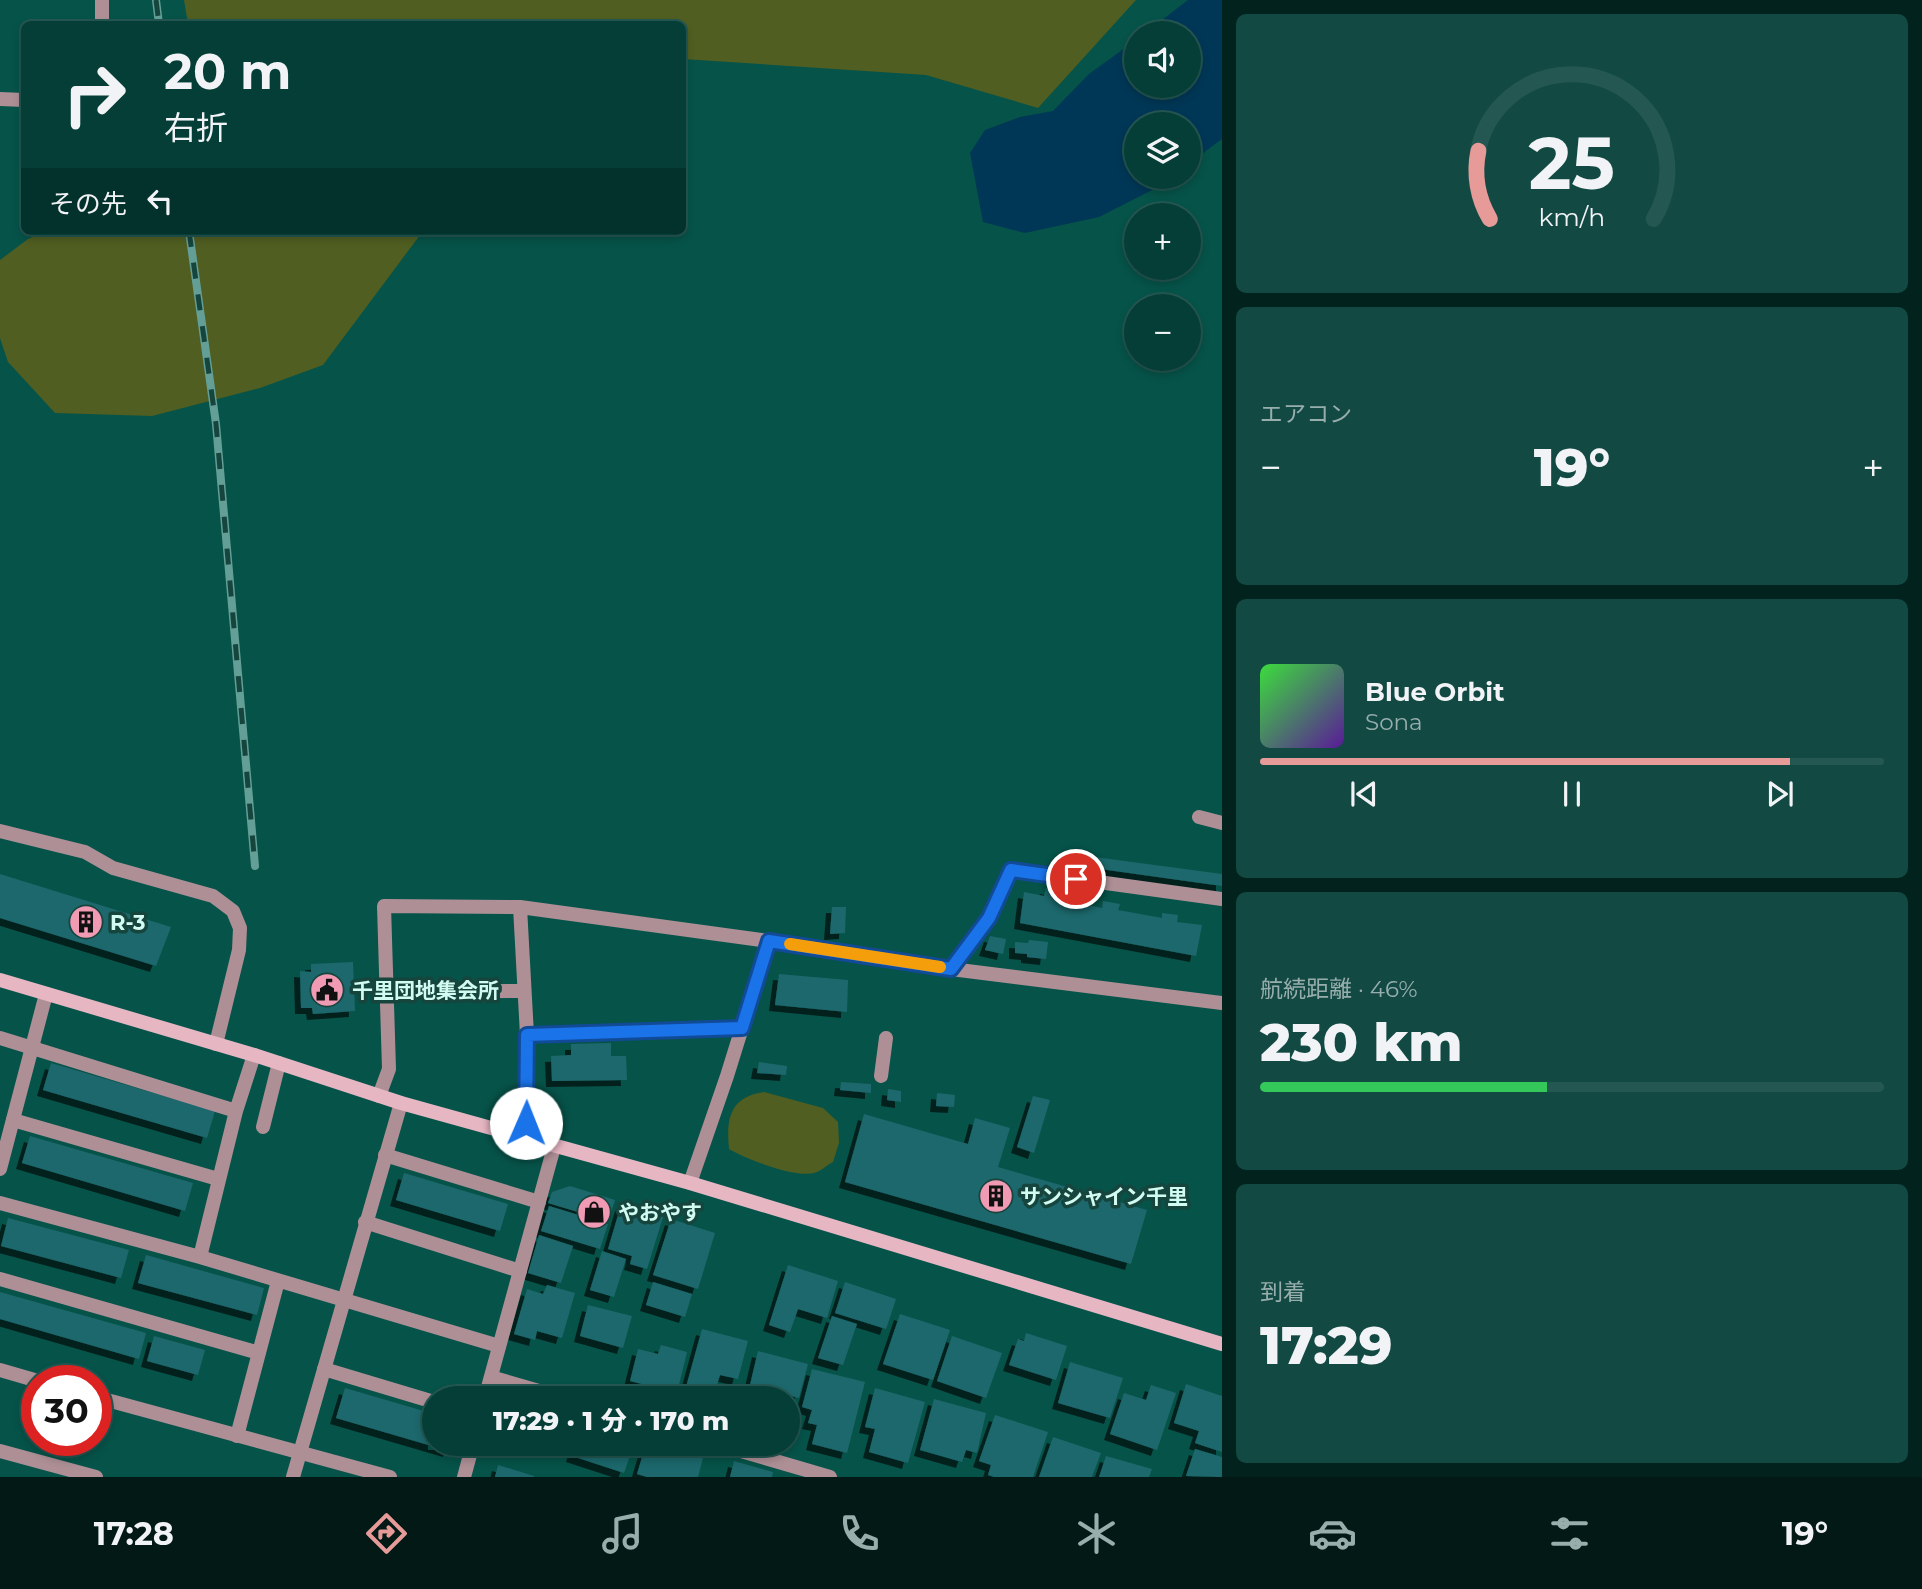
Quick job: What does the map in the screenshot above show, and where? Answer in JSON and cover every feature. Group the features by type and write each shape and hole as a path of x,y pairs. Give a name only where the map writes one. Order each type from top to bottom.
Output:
{"street":[{"path":"102,0 102,21"},
{"path":"0,99 21,100"},
{"path":"1199,817 1222,823"},
{"path":"0,830 85,852 113,868 212,896 233,911 240,928 239,950 216,1044"},
{"path":"951,969 989,918 1011,870 1222,899"},
{"path":"379,1096 389,1069 384,906 520,906 951,969 1222,1003"},
{"path":"520,906 527,1035 526,1139"},
{"path":"690,1183 769,941"},
{"path":"0,980 254,1055 401,1103 690,1183 1222,1344"},
{"path":"387,992 524,991"},
{"path":"0,1169 8,1122 46,994"},
{"path":"527,1035 742,1028"},
{"path":"0,1038 236,1111"},
{"path":"881,1076 886,1038"},
{"path":"200,1258 236,1111 254,1055"},
{"path":"263,1127 279,1063"},
{"path":"293,1477 401,1103"},
{"path":"8,1122 218,1179"},
{"path":"488,1386 554,1147"},
{"path":"385,1155 539,1202"},
{"path":"0,1203 200,1258 499,1346"},
{"path":"365,1222 520,1271"},
{"path":"0,1279 259,1353"},
{"path":"237,1436 278,1281"},
{"path":"324,1369 422,1398"},
{"path":"0,1370 21,1376"},
{"path":"491,1377 522,1386"},
{"path":"112,1401 390,1477"},
{"path":"0,1451 96,1477"},
{"path":"464,1477 470,1456"},
{"path":"758,1456 830,1477"}],"green space":[{"path":"184,0 1136,0 1038,108 926,75 686,59 686,21 188,21"},
{"path":"38,235 420,235 323,365 260,388 152,416 55,413 8,362 0,338 0,260 28,239"},
{"path":"764,1092 823,1108 838,1122 839,1143 833,1162 816,1172 795,1173 747,1158 729,1149 728,1128 737,1104"}],"water":[{"path":"1188,0 1222,0 1222,139 1201,154 1201,112 1124,112 1124,189 1154,189 1099,217 1025,233 983,222 970,153 985,130 1020,117 1053,111 1089,74 1124,49 1124,98 1201,98 1201,21 1161,21"}],"building":[{"path":"1087,856 1222,874 1222,886 1086,867"},
{"name":"R-3","path":"0,874 171,927 156,966 0,918"},
{"path":"1046,888 1061,891 1060,899 1102,908 1103,901 1120,904 1118,910 1162,918 1162,913 1178,915 1177,922 1202,925 1196,956 1020,923 1024,892 1044,896"},
{"path":"832,907 846,907 845,933 830,934"},
{"path":"990,936 1006,939 1003,954 985,950"},
{"path":"1029,940 1048,942 1046,959 1015,953 1015,942 1028,943"},
{"name":"千里団地集会所","path":"353,962 355,1011 313,1014 312,1008 301,1008 300,971 311,972 311,964"},
{"path":"779,974 848,980 847,1012 775,1005"},
{"path":"611,1043 611,1056 626,1056 627,1080 552,1081 551,1056 571,1055 571,1044"},
{"path":"759,1062 787,1066 786,1075 757,1073"},
{"path":"51,1063 215,1111 207,1138 43,1090"},
{"path":"841,1082 871,1084 871,1093 840,1090"},
{"path":"888,1089 901,1091 901,1102 887,1100"},
{"path":"937,1093 955,1095 954,1107 936,1106"},
{"path":"1033,1096 1050,1100 1034,1153 1017,1147"},
{"name":"サンシャイン千里","path":"864,1114 968,1144 975,1118 1010,1128 998,1167 1147,1210 1131,1264 845,1182"},
{"path":"30,1136 193,1183 185,1211 22,1163"},
{"path":"404,1173 508,1204 500,1231 396,1200"},
{"name":"やおやす","path":"570,1186 615,1200 608,1221 548,1203 552,1192"},
{"path":"621,1205 663,1217 647,1269 630,1264 632,1256 608,1249"},
{"path":"549,1206 608,1224 600,1249 541,1231"},
{"path":"8,1218 129,1250 121,1278 1,1246"},
{"path":"671,1219 715,1233 698,1289 653,1275"},
{"path":"539,1235 573,1246 561,1283 528,1273"},
{"path":"602,1251 626,1259 614,1297 590,1290"},
{"path":"146,1255 264,1288 257,1315 138,1283"},
{"path":"788,1265 838,1281 827,1318 798,1309 790,1332 769,1325"},
{"path":"653,1282 692,1294 685,1317 646,1305"},
{"path":"845,1282 896,1299 886,1329 835,1313"},
{"path":"547,1285 575,1293 562,1338 537,1331 535,1340 514,1334 527,1289 543,1294"},
{"path":"0,1292 146,1333 139,1359 0,1319"},
{"path":"588,1305 632,1316 623,1348 580,1336"},
{"path":"900,1314 950,1330 933,1380 883,1364"},
{"path":"832,1316 857,1324 843,1365 818,1358"},
{"path":"702,1329 748,1341 738,1379 720,1375 717,1386 686,1386"},
{"path":"1026,1333 1067,1346 1056,1380 1009,1365 1018,1339 1024,1341"},
{"path":"154,1336 205,1350 198,1375 147,1361"},
{"path":"952,1336 1002,1353 986,1398 937,1381"},
{"path":"661,1345 687,1352 679,1386 650,1386 630,1381 638,1349 658,1354"},
{"path":"758,1351 808,1364 800,1394 800,1386 750,1385"},
{"path":"1070,1362 1123,1378 1110,1418 1058,1403"},
{"path":"812,1369 865,1382 847,1453 812,1444 817,1425 808,1423 812,1410 802,1407"},
{"path":"1186,1384 1222,1396 1222,1452 1195,1443 1199,1431 1174,1423"},
{"path":"1151,1385 1176,1393 1157,1450 1110,1434 1124,1393 1146,1400"},
{"path":"345,1388 422,1410 422,1443 336,1418"},
{"path":"875,1388 925,1402 908,1463 869,1452 875,1429 865,1427"},
{"path":"934,1399 986,1413 977,1453 966,1450 962,1462 920,1450"},
{"path":"995,1415 1048,1432 1033,1477 994,1477 988,1475 991,1465 979,1461"},
{"path":"1053,1437 1101,1453 1092,1477 1039,1477"},
{"path":"1195,1449 1222,1457 1222,1477 1186,1476"},
{"path":"572,1456 630,1456 624,1473"},
{"path":"642,1456 703,1456 698,1477 647,1477 637,1474"},
{"path":"1106,1456 1152,1469 1149,1477 1099,1477"},
{"path":"734,1461 773,1472 772,1477 730,1477"},
{"path":"498,1465 534,1476 534,1477 495,1477"}],"railway":[{"path":"156,0 159,21"},
{"path":"190,235 216,424 255,866"}],"slow traffic":[{"path":"790,944 940,967"}],"place":[{"name":"R-3","path":"86,922"},
{"name":"千里団地集会所","path":"327,990"},
{"name":"サンシャイン千里","path":"996,1196"},
{"name":"やおやす","path":"594,1212"}],"route":[{"path":"526,1123 527,1035 742,1028 769,941 951,969 989,918 1011,870 1076,879"}]}
